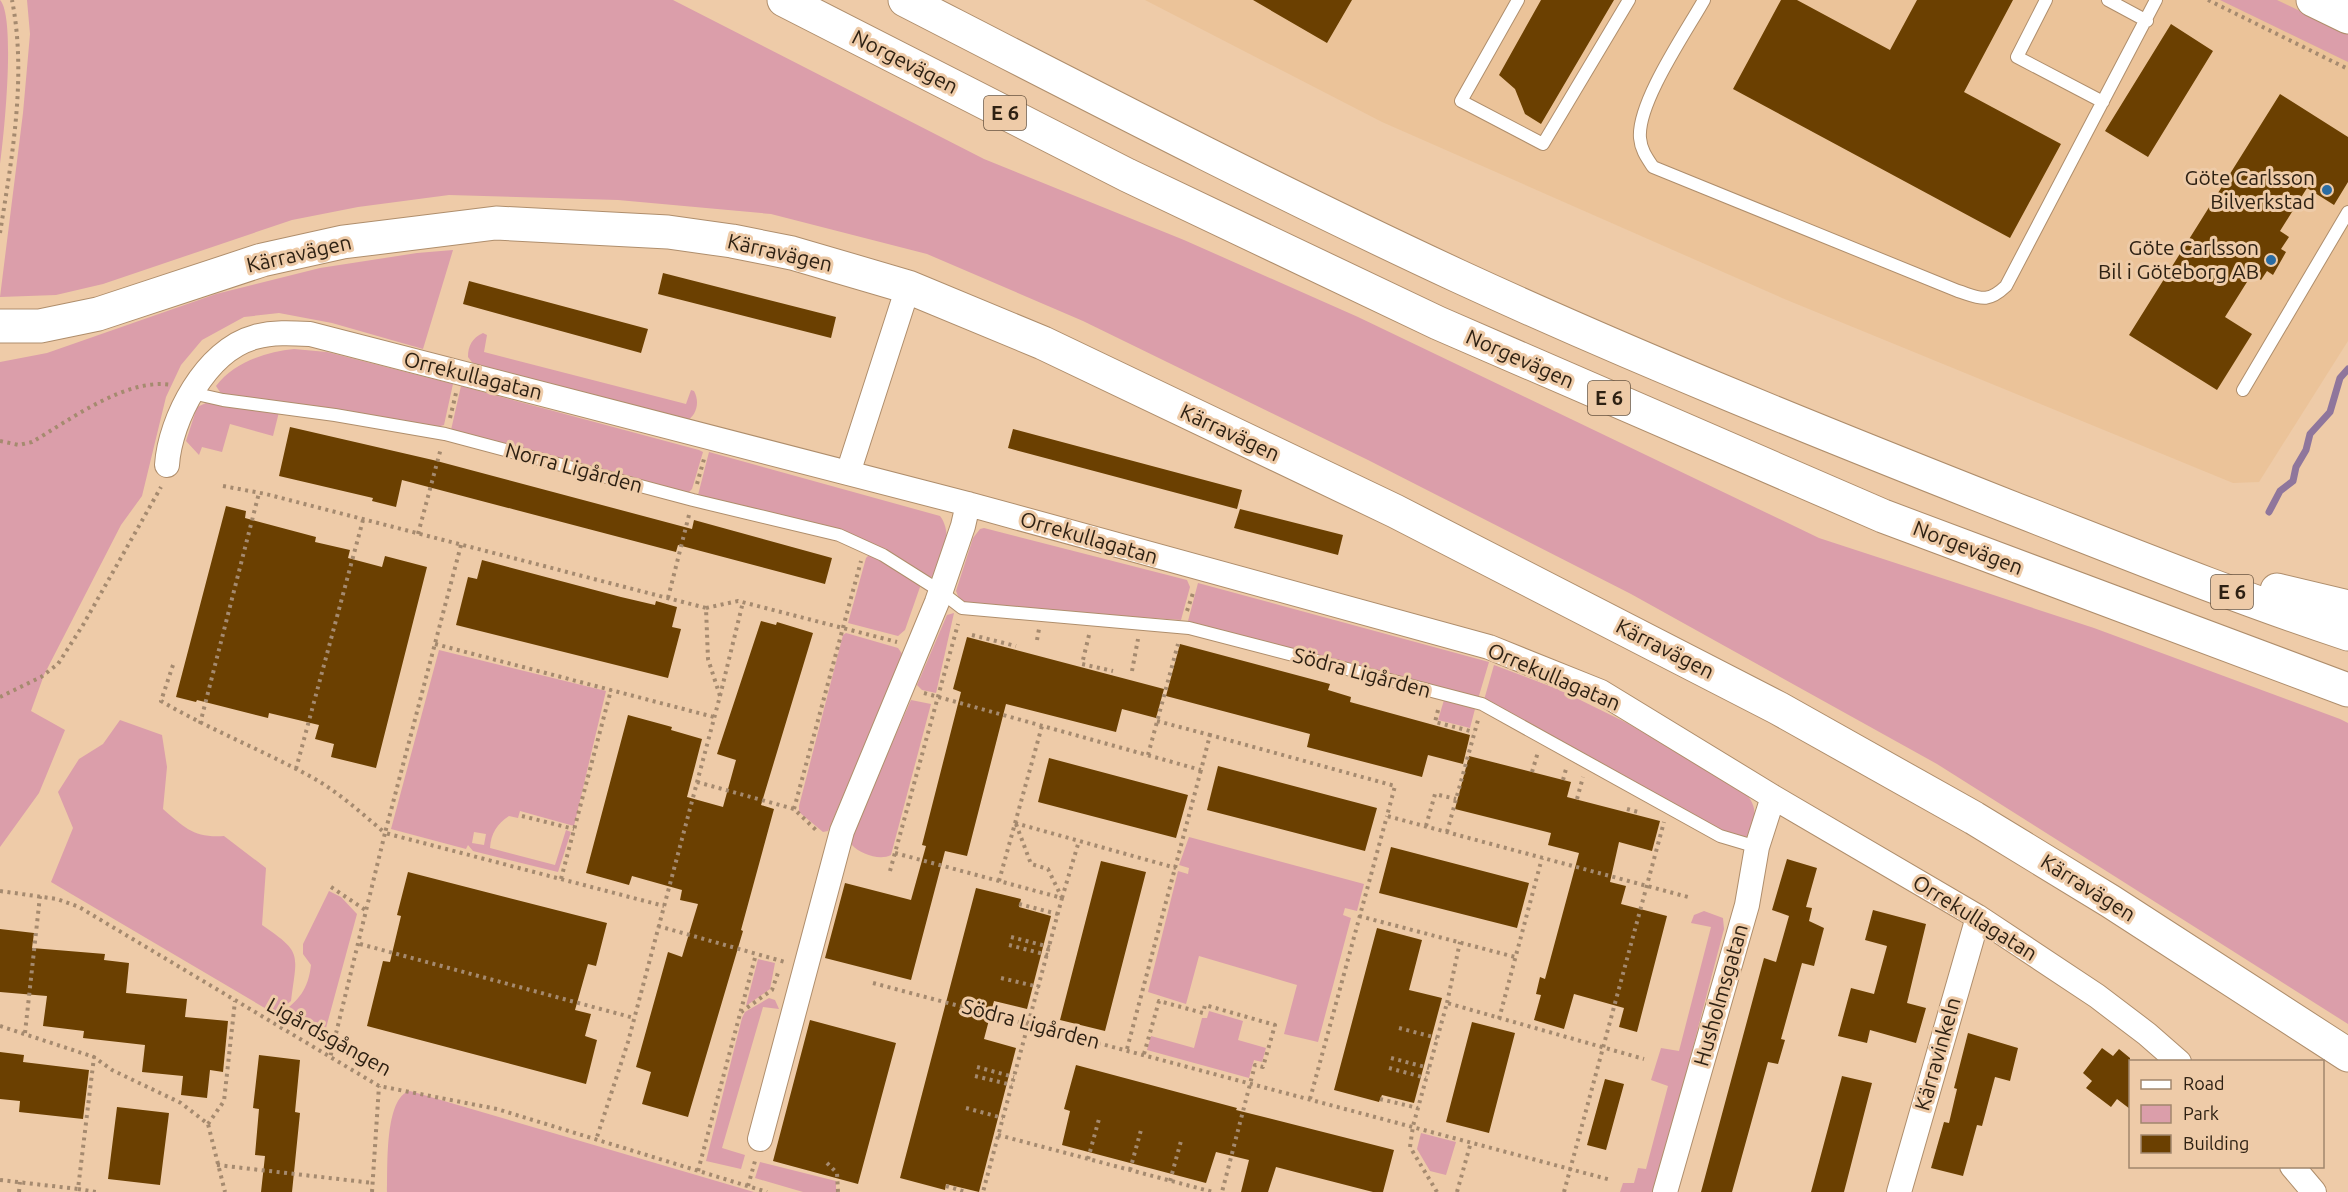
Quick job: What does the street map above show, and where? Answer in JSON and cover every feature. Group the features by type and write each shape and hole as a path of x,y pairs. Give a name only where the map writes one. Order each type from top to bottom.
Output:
{"main road":[{"name":"Norgevägen","path":"784,0 1127,175 1448,327 1883,516 2341,689"},
{"name":"E 6","path":"904,0 1147,124 1459,276 1679,373 2116,549 2348,634"},
{"path":"2313,0 2348,17"},
{"name":"Kärravägen","path":"0,326 40,326 98,314 262,260 343,242 496,223 668,232 732,241 792,253 908,287 1043,343 1395,511 1778,708 2003,836 2110,901 2348,1055"},
{"path":"2116,549 2348,608"}],"street":[{"path":"848,473 908,287"},
{"name":"Orrekullagatan","path":"167,465 168,448 176,420 205,373 226,353 252,338 282,333 310,334 968,504 1499,651 1601,692 1773,797 1978,917 2105,1003 2176,1060"},
{"path":"759,1139 838,849 940,591 963,526 968,504"},
{"name":"Husholmsgatan","path":"1665,1192 1747,905 1757,847 1773,797"},
{"name":"Kärravinkeln","path":"1899,1192 1978,917"},
{"path":"2293,1168 2313,1192"}],"lane":[{"path":"1518,0 1461,101 1543,144 1629,0"},
{"path":"1704,0 1648,101 1643,117 1640,137 1642,150 1653,167 1958,291 1983,299 1995,296 2006,286 2156,0"},
{"path":"2046,0 2017,57 2103,102"},
{"path":"2108,0 2147,21"},
{"path":"2243,390 2348,212"},
{"name":"Norra Ligården","path":"192,393 223,400 335,415 445,434 693,500 839,535 882,555 940,591"},
{"path":"940,591 962,608"},
{"name":"Södra Ligården","path":"962,608 1183,627 1482,704 1720,836 1757,847"}],"path":[{"path":"0,233 18,94 18,28 12,0"},
{"path":"2208,0 2348,69"},
{"path":"418,534 460,373"},
{"path":"0,441 19,445 32,442 123,392 137,387 162,384 192,393"},
{"path":"0,697 41,677 58,664 153,504 164,483 167,465"},
{"path":"223,486 259,493 706,608 743,602 900,643"},
{"path":"200,723 259,493"},
{"path":"296,769 363,520"},
{"path":"330,1058 360,944 385,833 461,545"},
{"path":"794,810 865,548"},
{"path":"1148,755 1190,599 1203,570"},
{"path":"596,1140 634,1018 743,602"},
{"path":"706,608 708,659 720,696"},
{"path":"890,871 962,608"},
{"path":"1092,620 1082,664 1113,671"},
{"path":"1132,671 1142,624"},
{"path":"972,635 1016,646"},
{"path":"435,644 714,717"},
{"path":"173,665 161,701 200,723 296,769 338,793 385,833 664,906"},
{"path":"561,879 611,690"},
{"path":"919,692 938,695 1201,770"},
{"path":"1442,694 1434,722 1474,732"},
{"path":"1447,832 1482,704"},
{"path":"1157,721 1395,786 1310,1099"},
{"path":"999,881 1042,726"},
{"path":"1127,1049 1210,735"},
{"path":"697,782 794,810 838,849"},
{"path":"1426,826 1435,794 1456,799"},
{"path":"1564,1192 1668,806"},
{"path":"522,816 574,829"},
{"path":"1387,816 1688,897"},
{"path":"1015,823 1176,868"},
{"path":"1015,823 1031,864 1048,869 1062,898"},
{"path":"983,1192 1079,841"},
{"path":"896,852 1062,898"},
{"path":"1499,1019 1542,857"},
{"path":"331,887 367,911"},
{"name":"Ligårdsgången","path":"0,891 40,896 79,907 379,1086 497,1110 767,1192"},
{"path":"25,1033 40,896"},
{"path":"1019,904 1058,914"},
{"path":"1359,916 1515,957"},
{"path":"658,926 806,968"},
{"path":"1011,937 1050,947"},
{"path":"1437,1192 1410,1147 1413,1126 1447,1003 1460,942"},
{"path":"360,944 634,1018"},
{"path":"1009,945 1048,955"},
{"path":"698,1171 756,954"},
{"path":"741,1012 772,990 782,961"},
{"path":"1001,978 1039,987"},
{"name":"Södra Ligården","path":"873,983 1611,1180"},
{"path":"1144,1054 1159,1000 1203,1013 1205,1005 1275,1025 1263,1067 1255,1065 1222,1192"},
{"path":"208,1124 224,1101 235,1001"},
{"path":"1447,1003 1644,1059"},
{"path":"0,1026 94,1057 112,1070 181,1103 208,1124 225,1192"},
{"path":"1399,1028 1437,1038"},
{"path":"78,1190 94,1057"},
{"path":"1391,1058 1429,1068"},
{"path":"977,1067 1014,1077"},
{"path":"1389,1068 1426,1078"},
{"path":"975,1076 1012,1086"},
{"path":"372,1192 379,1086"},
{"path":"1380,1099 1418,1108"},
{"path":"966,1108 1003,1118"},
{"path":"1088,1159 1099,1119"},
{"path":"1130,1170 1142,1130"},
{"path":"998,1135 1213,1192"},
{"path":"1170,1180 1181,1141"},
{"path":"1457,1192 1471,1142"},
{"path":"827,1163 837,1173 838,1192"},
{"path":"217,1165 373,1183"},
{"path":"0,1180 96,1192"},
{"path":"19,1192 20,1182"},
{"path":"946,1186 966,1192"}],"shaded area":[{"path":"1145,0 2348,0 2348,341 2259,482 2233,483 1782,298 1382,122"}],"green space":[{"path":"0,0 5,11 7,29 8,78 0,164"},
{"path":"27,0 673,0 984,159 1184,240 1358,317 1819,538 2094,628 2340,719 2348,723 2348,1024 1937,764 1631,594 1368,460 1083,321 927,254 771,214 618,200 449,195 358,207 292,220 103,284 56,295 0,297 23,113 30,34"},
{"path":"2220,0 2277,0 2348,34 2348,62"},
{"path":"453,250 423,349 332,323 279,313 244,317 202,340 181,365 166,397 142,496 121,525 44,675 31,711 65,730 39,793 0,847 0,362 47,353 216,294 320,268 417,253"},
{"path":"483,333 487,335 484,352 686,404 691,390 694,391 697,400 695,412 685,422 474,365 468,357 469,349 473,340"},
{"path":"294,349 327,352 453,384 444,425 437,427 222,395 216,386 232,371 251,360"},
{"path":"461,386 699,450 703,452 692,489 688,493 451,430"},
{"path":"206,403 279,412 273,436 230,424 222,452 202,447 199,455 186,441 197,407"},
{"path":"709,452 940,516 944,523 947,540 944,558 936,573 930,578 902,561 698,495"},
{"path":"984,528 1187,580 1190,587 1181,620 967,605 960,601 956,591 973,538 980,529"},
{"path":"870,554 919,582 920,587 905,630 898,636 848,623 866,558"},
{"path":"1198,583 1489,662 1478,699 1190,623 1188,621"},
{"path":"954,613 936,693 922,690 917,685 947,615"},
{"path":"846,633 898,648 903,655 828,831 823,832 799,812 799,806 843,635"},
{"path":"439,650 606,691 574,826 520,811 518,818 509,816 501,822 492,838 490,848 555,865 566,830 571,832 558,872 473,851 468,845 466,849 391,829","holes":["474,832 486,834 484,845 472,843"]},
{"path":"1494,665 1560,690 1627,723 1745,793 1754,809 1753,825 1749,837 1730,835 1484,700"},
{"path":"911,700 931,704 891,855 870,856 852,845 852,834"},
{"path":"1444,700 1475,709 1470,728 1438,720"},
{"path":"120,720 162,735 167,767 163,809 178,822 197,833 224,836 266,868 262,925 285,942 294,955 295,963 291,1001 275,1014 51,882 73,828 58,792 79,759 103,744"},
{"path":"1189,837 1364,884 1357,911 1345,908 1343,915 1351,918 1318,1042 1284,1034 1297,985 1199,956 1186,1004 1148,992 1178,871 1188,874 1189,868 1179,865"},
{"path":"329,891 341,897 357,914 323,1039 280,1014 297,999 308,981 311,965 303,954 303,944"},
{"path":"1704,911 1723,918 1724,929 1655,1192 1620,1192 1623,1183 1634,1183 1638,1168 1646,1169 1668,1086 1651,1080 1661,1048 1679,1051 1711,927 1691,923 1694,915"},
{"path":"758,959 775,963 770,989 746,1006"},
{"path":"769,998 775,1000 779,1009 763,1007 722,1148 745,1155 741,1169 706,1161 742,1018 745,1012"},
{"path":"1209,1011 1243,1021 1238,1040 1266,1048 1262,1062 1254,1060 1249,1078 1147,1050 1151,1036 1194,1048 1202,1018 1207,1018"},
{"path":"410,1091 754,1192 387,1192 389,1135 392,1120 402,1096"},
{"path":"1421,1133 1456,1142 1446,1175 1430,1171 1417,1149"},
{"path":"760,1162 836,1181 836,1192 803,1192 755,1178"}],"building":[{"path":"1253,0 1352,0 1327,43"},
{"path":"1541,0 1614,0 1541,124 1525,114 1515,89 1499,75"},
{"path":"1781,0 1797,0 1890,50 1917,0 2013,0 1964,92 2061,144 2010,238 1733,89"},
{"path":"2171,24 2213,51 2148,157 2105,131"},
{"path":"2280,94 2348,137 2348,182 2334,205 2307,188 2280,231 2289,237 2281,249 2286,252 2273,275 2267,271 2261,280 2252,274 2225,317 2252,334 2217,390 2129,335"},
{"path":"663,273 836,317 831,338 658,294"},
{"path":"469,281 648,329 641,353 463,304"},
{"path":"290,427 433,460 692,529 694,520 832,558 825,584 678,545 676,552 402,480 396,507 372,501 373,498 279,476"},
{"path":"1013,429 1242,490 1237,509 1008,448"},
{"path":"226,506 246,511 245,518 316,537 315,542 350,550 348,558 382,567 385,556 427,567 376,768 331,757 334,744 315,739 319,725 269,713 268,718 176,697"},
{"path":"1240,509 1343,535 1338,555 1234,528"},
{"path":"482,560 621,597 655,605 656,601 677,607 672,627 681,629 668,678 456,625 468,577 477,579"},
{"path":"761,621 776,625 777,622 813,633 761,805 774,809 741,930 743,931 688,1117 642,1104 651,1072 636,1067 668,952 682,957 698,904 680,900 682,890 632,876 629,885 586,873 628,715 672,727 671,730 702,739 687,797 723,807 736,760 717,754"},
{"path":"967,637 1164,689 1156,718 1122,709 1116,732 1006,704 967,856 945,851 911,980 825,958 845,883 911,900 926,846 922,845 961,692 953,689"},
{"path":"1180,644 1330,684 1328,690 1351,697 1350,702 1470,735 1463,764 1428,755 1422,777 1307,747 1310,734 1166,696"},
{"path":"1469,756 1571,782 1567,797 1660,821 1652,851 1619,842 1610,882 1626,886 1621,904 1667,916 1637,1032 1619,1027 1624,1008 1574,994 1564,1029 1534,1020 1541,995 1536,994 1540,977 1545,979 1579,853 1548,845 1551,833 1455,809"},
{"path":"1049,758 1188,795 1176,838 1038,802"},
{"path":"1218,766 1377,808 1365,851 1207,810"},
{"path":"1391,847 1529,883 1517,928 1379,893"},
{"path":"1787,859 1817,868 1806,907 1812,908 1809,921 1824,928 1814,966 1802,963 1781,1039 1785,1040 1778,1064 1768,1062 1732,1192 1701,1192 1764,958 1776,962 1789,916 1772,910"},
{"path":"1101,861 1146,872 1105,1031 1060,1020"},
{"path":"408,872 607,923 596,966 588,964 575,1010 591,1014 585,1036 597,1040 586,1084 367,1026 383,961 390,962 401,916 397,915"},
{"path":"976,888 1021,899 1019,907 1051,916 1027,1009 994,1001 984,1039 1016,1048 979,1192 946,1184 945,1190 900,1178"},
{"path":"1873,910 1926,924 1907,1003 1926,1008 1916,1043 1870,1030 1867,1043 1838,1036 1851,988 1874,994 1887,946 1865,940"},
{"path":"1377,928 1422,940 1409,990 1442,998 1414,1103 1382,1095 1379,1102 1334,1090"},
{"path":"0,929 34,933 32,948 105,954 104,960 129,963 126,993 187,999 185,1017 228,1021 223,1072 210,1070 207,1098 181,1095 183,1076 142,1072 145,1045 83,1038 84,1031 43,1026 47,996 0,992"},
{"path":"810,1020 896,1043 858,1184 773,1161"},
{"path":"1472,1022 1515,1033 1489,1133 1446,1122"},
{"path":"1968,1033 2018,1048 2010,1081 1995,1077 1982,1126 1977,1125 1963,1176 1931,1168 1944,1122 1949,1123 1957,1089 1954,1088"},
{"path":"2102,1048 2113,1056 2119,1049 2130,1058 2129,1108 2117,1099 2111,1107 2086,1088 2092,1081 2083,1073"},
{"path":"0,1052 24,1055 23,1062 89,1070 83,1119 19,1112 20,1101 0,1099"},
{"path":"259,1055 300,1060 295,1112 300,1113 292,1192 261,1192 265,1156 255,1155 259,1109 253,1108"},
{"path":"1076,1065 1237,1108 1236,1110 1394,1150 1383,1192 1373,1192 1276,1167 1268,1192 1241,1192 1249,1160 1216,1152 1206,1183 1062,1145 1070,1111 1064,1109"},
{"path":"1842,1076 1872,1083 1844,1192 1811,1192"},
{"path":"1605,1079 1624,1084 1606,1150 1587,1145"},
{"path":"117,1107 169,1113 160,1185 108,1179"}],"waterway":[{"path":"2269,512 2280,491 2293,481 2296,467 2306,450 2310,434 2330,412 2340,378 2348,369"}],"place":[{"name":"Göte Carlsson Bilverkstad","path":"2327,190"},
{"name":"Göte Carlsson Bil i Göteborg AB","path":"2271,260"}]}
